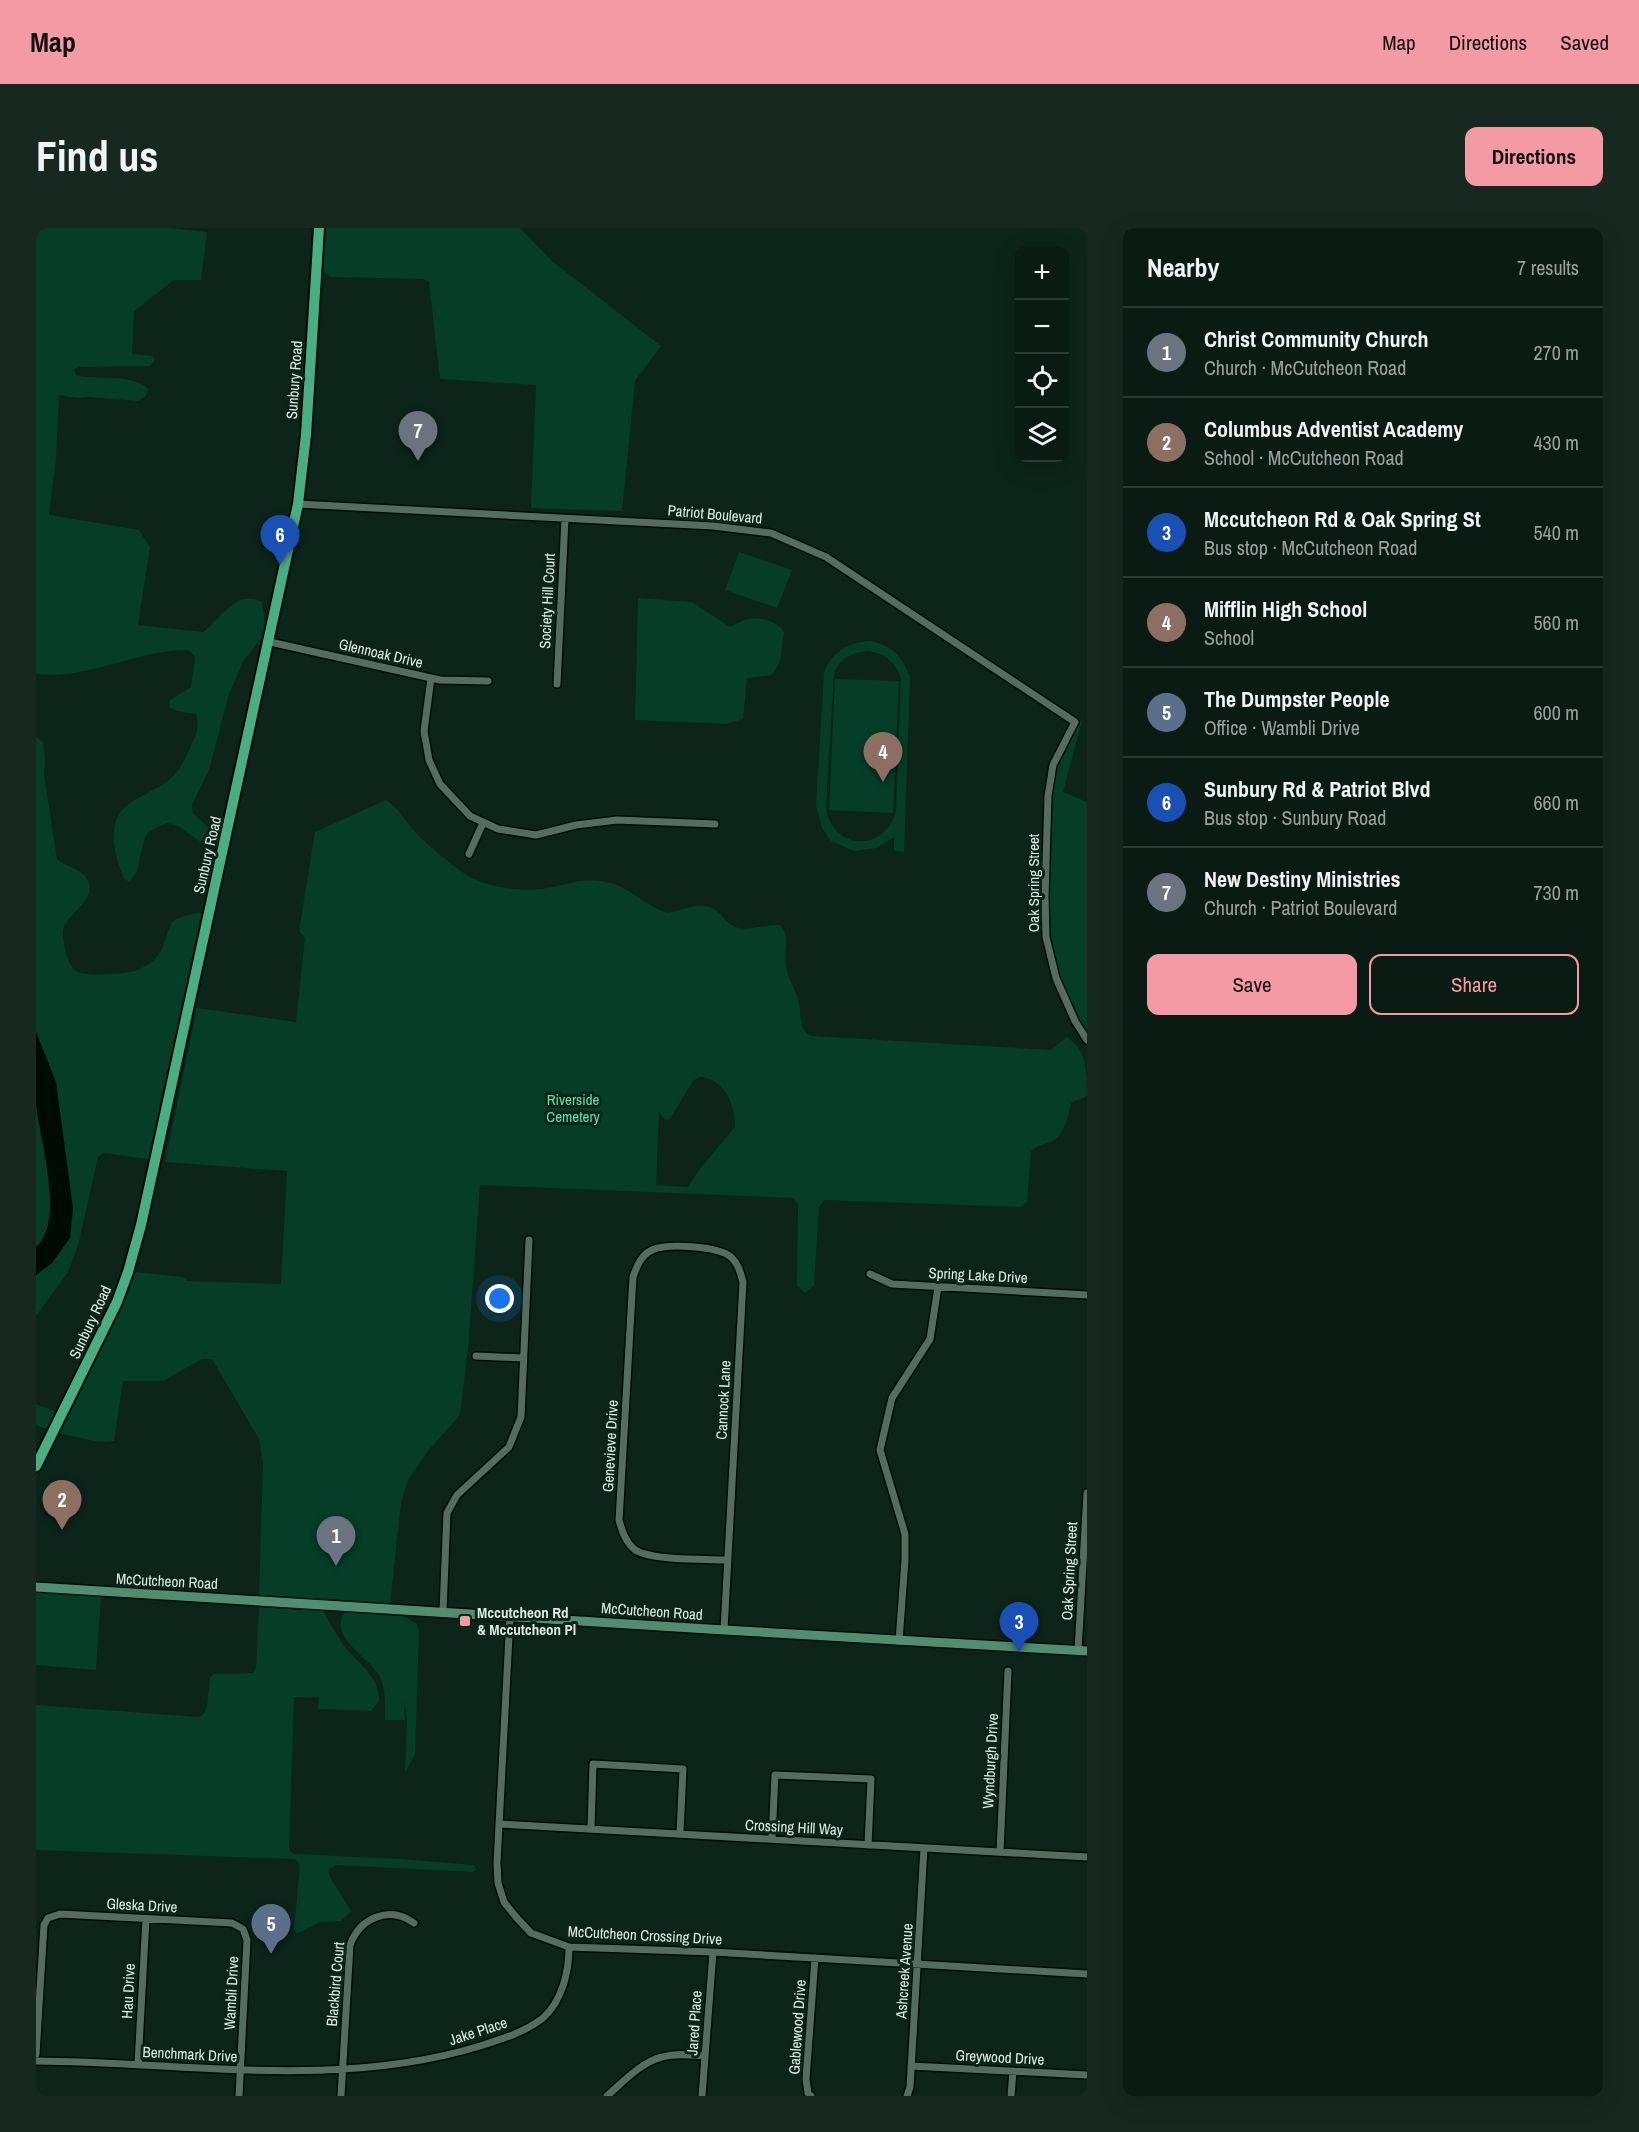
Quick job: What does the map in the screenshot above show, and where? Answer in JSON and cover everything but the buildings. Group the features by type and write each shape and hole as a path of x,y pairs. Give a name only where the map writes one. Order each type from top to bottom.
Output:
{"main road":[{"name":"Sunbury Road","path":"36,1466 106,1327 128,1272 141,1225 270,642 298,504 306,435 319,228"},
{"name":"McCutcheon Road","path":"36,1587 1082,1651"}],"street":[{"name":"Patriot Boulevard","path":"298,504 713,526 771,533 826,557 1075,722"},
{"name":"Society Hill Court","path":"556,684 565,519"},
{"name":"Glennoak Drive","path":"270,642 440,680 488,681"},
{"path":"430,678 424,731 429,760 440,784 470,816 498,830 536,835 576,825 617,820 715,824"},
{"name":"Oak Spring Street","path":"1075,722 1053,765 1048,796 1046,937 1056,978 1075,1021 1087,1040"},
{"path":"470,854 483,822"},
{"path":"443,1611 447,1514 457,1495 509,1447 521,1417 529,1240"},
{"name":"Cannock Lane","path":"651,1251 666,1246 714,1249 729,1255 739,1267 743,1282 724,1630"},
{"name":"Genevieve Drive","path":"651,1251 639,1262 633,1276 619,1520 624,1537 635,1550 652,1556 728,1560"},
{"name":"Spring Lake Drive","path":"870,1274 892,1284 1087,1294"},
{"path":"899,1641 905,1534 880,1450 892,1398 930,1339 938,1287"},
{"path":"476,1356 523,1358"},
{"name":"Oak Spring Street","path":"1082,1651 1087,1493"},
{"name":"McCutcheon Crossing Drive","path":"510,1617 498,1883 504,1902 531,1933 569,1947 713,1952 1087,1974"},
{"name":"Wyndburgh Drive","path":"1000,1852 1008,1671"},
{"path":"591,1828 593,1764 683,1769 680,1833"},
{"path":"772,1839 775,1775 871,1779 868,1845"},
{"name":"Crossing Hill Way","path":"499,1824 1087,1857"},
{"name":"Ashcreek Avenue","path":"907,2096 918,1964 924,1848"},
{"name":"Gleska Drive","path":"36,2054 44,1925 48,1918 60,1914 232,1923 243,1929"},
{"name":"Blackbird Court","path":"341,2096 350,1945 354,1934 368,1920 387,1916 399,1915 414,1923"},
{"name":"Hau Drive","path":"138,2064 146,1919"},
{"name":"Wambli Drive","path":"239,2096 247,1940 243,1929"},
{"name":"Jake Place","path":"342,2069 452,2054 512,2036 543,2017 561,1992 569,1962 569,1947"},
{"name":"Jared Place","path":"702,2096 713,1952"},
{"name":"Gablewood Drive","path":"811,2096 808,2093 806,2079 814,1958"},
{"path":"606,2096 642,2066 659,2057 679,2054 705,2056"},
{"name":"Benchmark Drive","path":"36,2061 290,2072 342,2069"},
{"name":"Greywood Drive","path":"911,2066 1087,2075"},
{"path":"1011,2096 1013,2071"}],"green space":[{"path":"36,228 171,228 207,232 201,280 174,280 134,311 132,354 153,356 155,360 150,366 74,369 76,375 85,377 132,380 148,389 146,396 138,401 59,395 56,459 49,515 139,530 150,547 138,625 203,632 237,602 253,599 262,602 265,623 263,636 244,660 229,694 209,770 192,805 193,813 218,837 220,845 217,848 207,846 176,825 167,823 149,831 145,837 137,871 130,882 124,879 118,863 114,844 115,825 123,809 170,779 186,756 197,731 196,714 177,711 169,707 170,700 191,687 195,660 194,655 188,650 169,651 75,673 36,674"},
{"path":"325,228 520,228 552,261 661,346 635,381 622,511 531,508 536,385 440,379 429,282 423,279 330,277 323,271"},
{"path":"739,552 792,570 777,608 725,590"},
{"path":"638,598 692,602 730,627 746,620 758,619 781,628 784,632 780,662 772,675 747,678 743,719 726,724 635,720"},
{"path":"871,641 896,653 910,677 904,852 894,851 894,837 877,848 854,851 831,841 822,828 816,806 824,673 827,665 842,649 855,643","holes":["867,651 889,659 901,679 896,811 890,825 881,835 870,840 858,841 847,838 837,831 830,821 826,806 834,674 839,664 851,655"]},
{"path":"835,679 899,681 893,813 829,810"},
{"path":"1083,717 1063,792 1087,802 1087,1031 1063,987 1051,937 1049,911 1049,859 1054,781 1058,762"},
{"path":"36,737 43,742 44,775 57,859 82,873 89,883 88,896 63,929 66,954 73,968 80,973 95,974 137,970 158,956 169,928 175,920 202,913 203,916 154,1160 103,1153 98,1157 78,1246 68,1272 36,1316 36,1275 52,1263 73,1209 56,1082 36,1032"},
{"name":"Riverside Cemetery","path":"386,800 437,852 478,881 528,890 580,881 601,881 619,886 666,912 675,912 693,906 705,906 717,911 729,923 739,928 780,925 786,934 787,971 799,1002 802,1024 808,1034 1051,1050 1066,1037 1078,1047 1082,1054 1086,1069 1087,1096 1071,1103 1066,1124 1058,1137 1031,1151 1027,1202 1020,1207 825,1200 819,1207 814,1286 805,1293 797,1286 798,1204 793,1198 480,1185 468,1349 460,1415 428,1451 408,1480 401,1503 390,1605 259,1596 263,1463 259,1439 212,1359 202,1359 163,1381 123,1381 114,1441 99,1442 58,1433 136,1272 183,1277 187,1281 281,1284 287,1171 165,1162 197,1008 296,1022 305,938 299,931 315,832","holes":["699,1077 707,1078 721,1087 726,1094 733,1110 735,1127 699,1170 688,1187 656,1185 659,1112 665,1120 670,1119 693,1081"]},
{"path":"36,1070 65,1201 36,1258"},
{"path":"36,1404 55,1411 47,1429 36,1425"},
{"path":"36,1591 101,1595 96,1670 36,1665"},
{"path":"259,1607 323,1611 345,1647 368,1671 378,1692 379,1701 371,1711 318,1709 319,1697 294,1697 289,1850 294,1854 474,1865 476,1869 473,1872 336,1865 328,1870 330,1877 351,1911 341,1921 320,1922 297,1934 294,1930 300,1865 295,1859 36,1850 36,1705 199,1717 204,1714 207,1707 210,1678 213,1674 253,1673 256,1667"},
{"path":"345,1612 403,1616 417,1624 419,1631 415,1754 405,1773 407,1721 404,1699 405,1720 385,1720 382,1682 375,1670 346,1639 341,1622"}],"shaded area":[{"path":"36,1032 56,1082 73,1209 70,1238 52,1263 36,1275 36,1247 45,1235 50,1199 36,1103"}],"place":[{"name":"New Destiny Ministries","path":"418,461"},
{"name":"Sunbury Rd & Patriot Blvd","path":"280,565"},
{"name":"Mifflin High School","path":"883,782"},
{"name":"Columbus Adventist Academy","path":"62,1530"},
{"name":"Christ Community Church","path":"336,1566"},
{"name":"Mccutcheon Rd & Mccutcheon Pl","path":"465,1621"},
{"name":"Mccutcheon Rd & Oak Spring St","path":"1019,1652"},
{"name":"The Dumpster People","path":"271,1954"}]}
